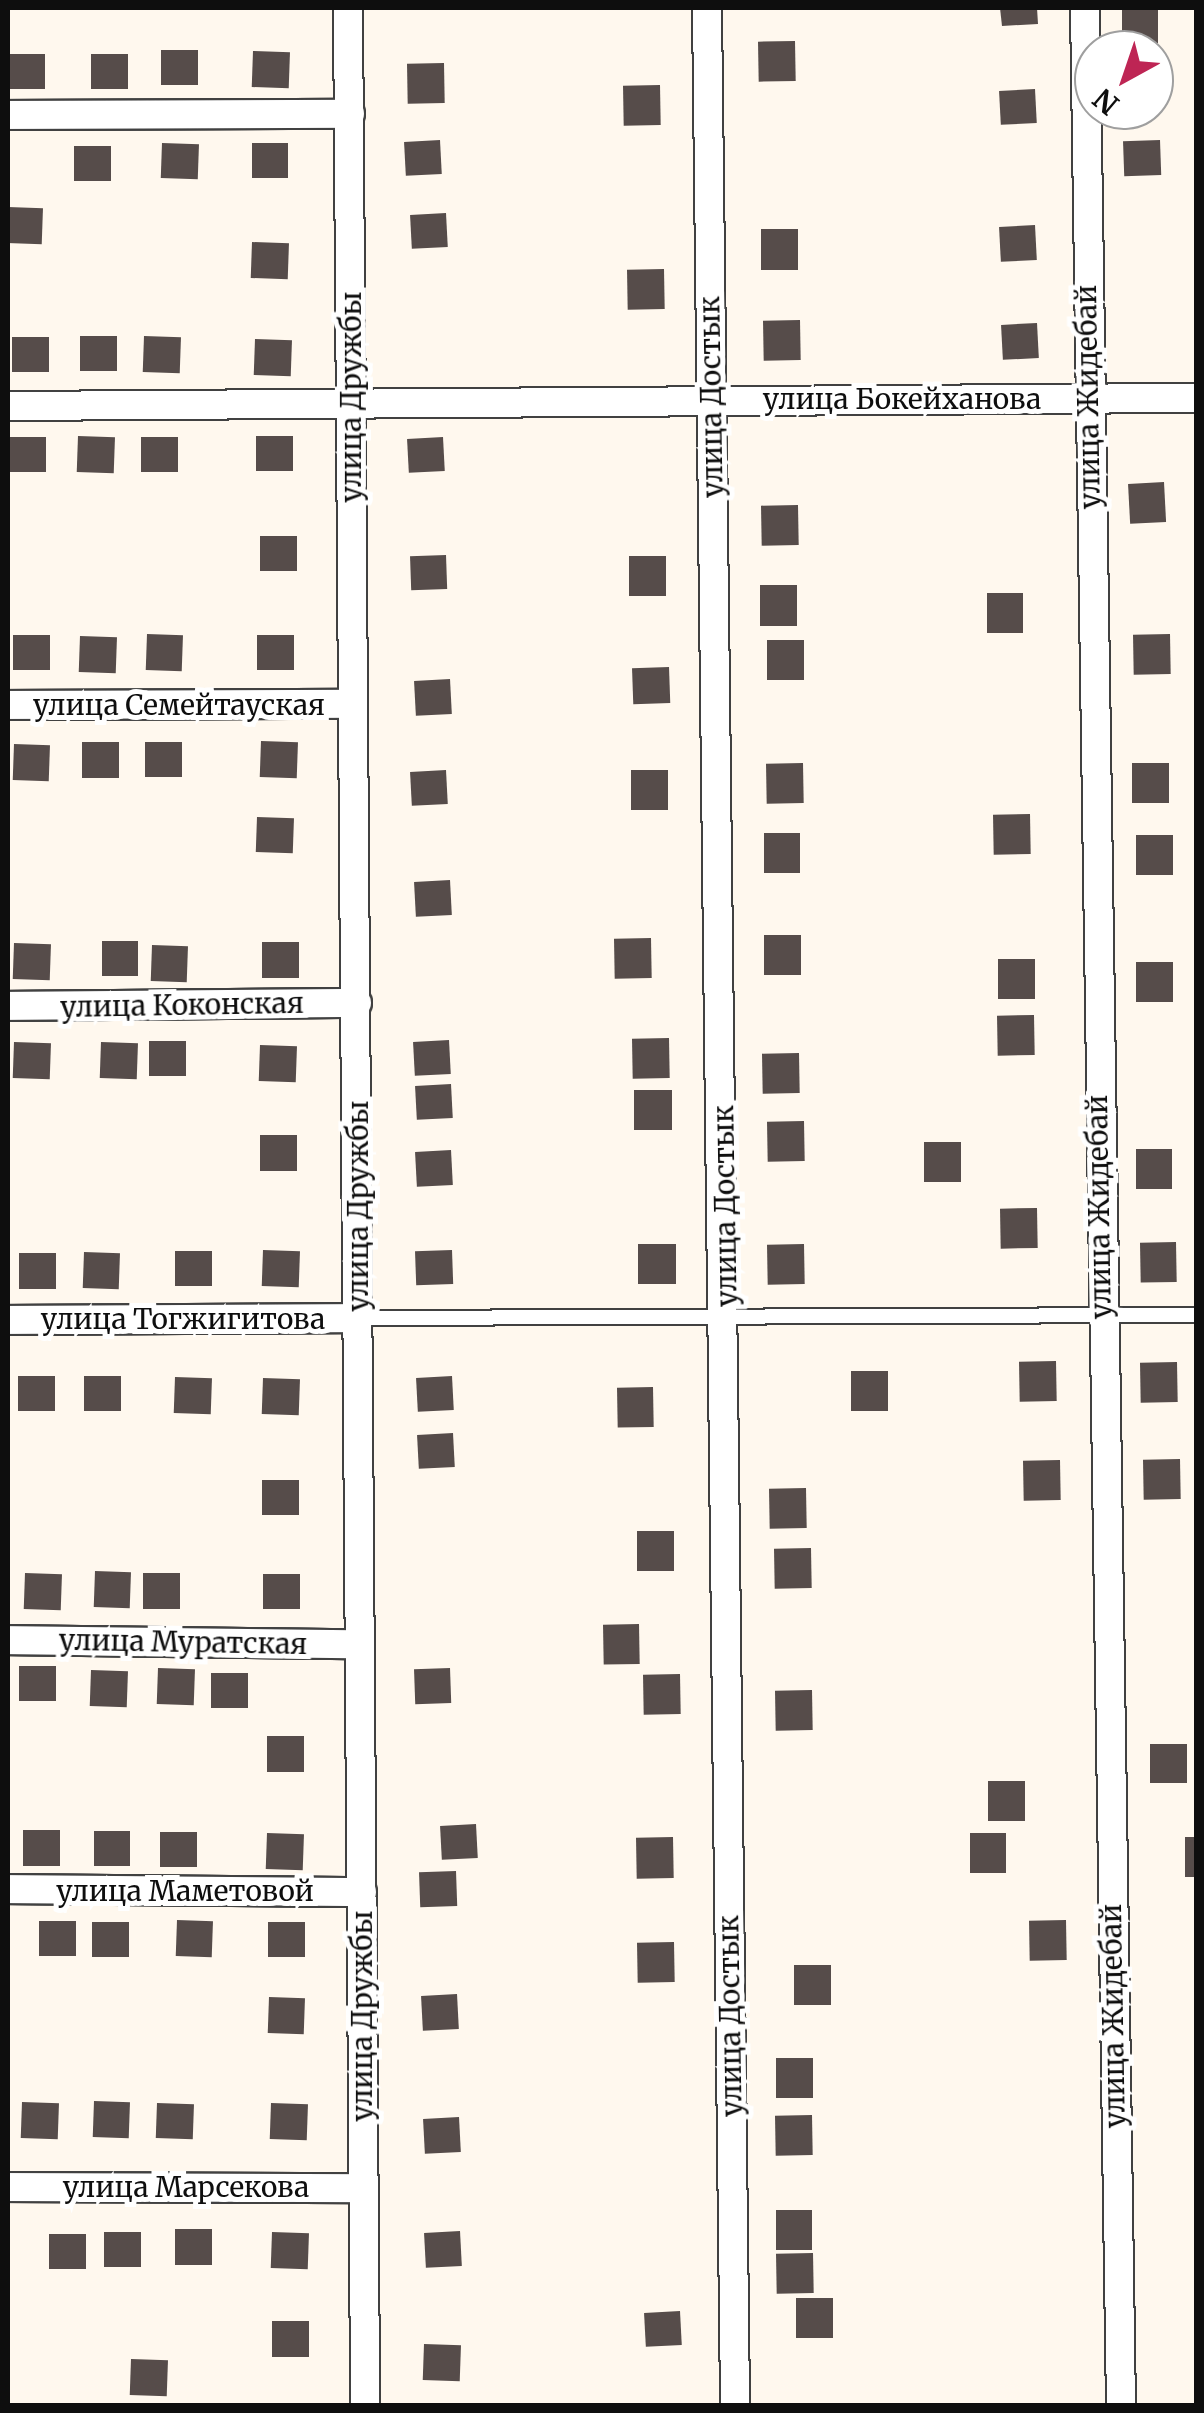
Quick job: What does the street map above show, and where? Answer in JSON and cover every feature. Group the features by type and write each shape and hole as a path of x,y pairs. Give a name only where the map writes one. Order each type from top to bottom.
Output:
{"street":[{"name":"улица Дружбы","path":"348,8 365,2406"},
{"name":"улица Достык","path":"707,8 727,1315 735,2406"},
{"name":"улица Жидебай","path":"1085,8 1087,400 1121,2406"},
{"path":"8,115 350,114"},
{"name":"улица Бокейханова","path":"8,406 1196,398"},
{"name":"улица Семейтауская","path":"8,706 351,704"},
{"name":"улица Коконская","path":"8,1006 357,1003"},
{"name":"улица Тогжигитова","path":"8,1320 359,1318"},
{"name":"улица Муратская","path":"8,1640 359,1644"},
{"name":"улица Маметовой","path":"8,1890 362,1892"},
{"name":"улица Марсекова","path":"8,2187 364,2188"}],"lane":[{"path":"359,1318 1101,1312 1196,1315"}],"building":[{"path":"1000,8 1037,8 1038,24 1002,26"},
{"path":"1122,8 1158,8 1158,30 1122,30"},
{"path":"795,41 796,81 759,82 758,42"},
{"path":"161,50 198,50 198,85 161,85"},
{"path":"253,51 290,52 289,88 252,87"},
{"path":"8,54 45,54 45,89 8,89"},
{"path":"91,54 128,54 128,89 91,89"},
{"path":"444,63 445,103 408,104 407,64"},
{"path":"660,85 661,125 624,126 623,86"},
{"path":"1035,89 1037,123 1001,125 999,91"},
{"path":"440,140 442,174 406,176 404,142"},
{"path":"1160,140 1161,175 1124,176 1123,141"},
{"path":"162,143 199,144 198,179 161,178"},
{"path":"252,143 288,143 288,178 252,178"},
{"path":"74,146 111,146 111,181 74,181"},
{"path":"8,207 43,208 42,244 8,243"},
{"path":"446,213 448,247 412,249 410,215"},
{"path":"1035,225 1037,260 1001,262 999,227"},
{"path":"761,229 798,229 798,270 761,270"},
{"path":"252,242 289,243 288,279 251,278"},
{"path":"664,269 665,309 628,310 627,270"},
{"path":"800,320 801,360 764,361 763,321"},
{"path":"1037,323 1039,358 1003,360 1001,325"},
{"path":"80,336 117,336 117,371 80,371"},
{"path":"144,336 181,337 180,373 143,372"},
{"path":"12,337 49,337 49,372 12,372"},
{"path":"255,339 292,340 291,376 254,375"},
{"path":"78,436 115,437 114,473 77,472"},
{"path":"256,436 293,436 293,471 256,471"},
{"path":"9,437 46,437 46,472 9,472"},
{"path":"141,437 178,437 178,472 141,472"},
{"path":"443,437 445,471 409,473 407,439"},
{"path":"1164,482 1166,522 1130,524 1128,484"},
{"path":"798,505 799,545 762,546 761,506"},
{"path":"260,536 297,536 297,571 260,571"},
{"path":"446,555 447,589 411,590 410,556"},
{"path":"629,556 666,556 666,596 629,596"},
{"path":"760,585 797,585 797,626 760,626"},
{"path":"987,593 1023,593 1023,633 987,633"},
{"path":"147,634 183,635 182,671 146,670"},
{"path":"1170,634 1171,674 1134,675 1133,635"},
{"path":"13,635 50,635 50,670 13,670"},
{"path":"257,635 294,635 294,670 257,670"},
{"path":"80,636 117,637 116,673 79,672"},
{"path":"767,640 804,640 804,680 767,680"},
{"path":"669,667 670,703 633,704 632,668"},
{"path":"450,679 452,714 416,716 414,681"},
{"path":"261,741 298,742 297,778 260,777"},
{"path":"82,742 119,742 119,778 82,778"},
{"path":"145,742 182,742 182,777 145,777"},
{"path":"14,744 50,745 49,781 13,780"},
{"path":"803,763 804,803 767,804 766,764"},
{"path":"1132,763 1169,763 1169,803 1132,803"},
{"path":"446,770 448,804 412,806 410,772"},
{"path":"631,770 668,770 668,810 631,810"},
{"path":"1030,814 1031,854 994,855 993,815"},
{"path":"257,817 294,818 293,853 256,852"},
{"path":"764,833 800,833 800,873 764,873"},
{"path":"1136,835 1173,835 1173,875 1136,875"},
{"path":"450,880 452,915 416,917 414,882"},
{"path":"764,935 801,935 801,975 764,975"},
{"path":"651,938 652,978 615,979 614,939"},
{"path":"102,941 138,941 138,976 102,976"},
{"path":"262,942 299,942 299,978 262,978"},
{"path":"14,943 51,944 50,980 13,979"},
{"path":"152,945 188,946 187,982 151,981"},
{"path":"998,959 1035,959 1035,999 998,999"},
{"path":"1136,962 1173,962 1173,1002 1136,1002"},
{"path":"1034,1015 1035,1055 998,1056 997,1016"},
{"path":"669,1038 670,1078 633,1079 632,1039"},
{"path":"449,1040 451,1074 415,1076 413,1042"},
{"path":"149,1041 186,1041 186,1076 149,1076"},
{"path":"14,1042 51,1043 50,1079 13,1078"},
{"path":"101,1042 138,1043 137,1079 100,1078"},
{"path":"260,1045 297,1046 296,1082 259,1081"},
{"path":"799,1053 800,1093 763,1094 762,1054"},
{"path":"451,1084 453,1118 417,1120 415,1086"},
{"path":"634,1090 672,1090 672,1130 634,1130"},
{"path":"804,1121 805,1161 768,1162 767,1122"},
{"path":"260,1135 297,1135 297,1171 260,1171"},
{"path":"924,1142 961,1142 961,1182 924,1182"},
{"path":"1136,1149 1172,1149 1172,1189 1136,1189"},
{"path":"451,1150 453,1185 417,1187 415,1152"},
{"path":"1037,1208 1038,1248 1001,1249 1000,1209"},
{"path":"1176,1242 1177,1282 1141,1283 1140,1243"},
{"path":"638,1244 676,1244 676,1284 638,1284"},
{"path":"804,1244 805,1284 768,1285 767,1245"},
{"path":"263,1250 300,1251 299,1287 262,1286"},
{"path":"452,1250 453,1284 416,1285 415,1251"},
{"path":"175,1251 212,1251 212,1286 175,1286"},
{"path":"84,1252 120,1253 119,1289 83,1288"},
{"path":"19,1253 56,1253 56,1289 19,1289"},
{"path":"1056,1361 1057,1401 1020,1402 1019,1362"},
{"path":"1177,1362 1178,1402 1141,1403 1140,1363"},
{"path":"851,1371 888,1371 888,1411 851,1411"},
{"path":"18,1376 55,1376 55,1411 18,1411"},
{"path":"84,1376 121,1376 121,1411 84,1411"},
{"path":"452,1376 454,1410 418,1412 416,1378"},
{"path":"175,1377 212,1378 211,1414 174,1413"},
{"path":"263,1378 300,1379 299,1415 262,1414"},
{"path":"653,1387 654,1427 618,1428 617,1388"},
{"path":"453,1433 455,1467 419,1469 417,1435"},
{"path":"1180,1459 1181,1499 1144,1500 1143,1460"},
{"path":"1060,1460 1061,1500 1024,1501 1023,1461"},
{"path":"262,1480 299,1480 299,1515 262,1515"},
{"path":"806,1488 807,1528 770,1529 769,1489"},
{"path":"637,1531 674,1531 674,1571 637,1571"},
{"path":"811,1548 812,1588 775,1589 774,1549"},
{"path":"95,1571 131,1572 130,1608 94,1607"},
{"path":"25,1573 62,1574 61,1610 24,1609"},
{"path":"143,1573 180,1573 180,1609 143,1609"},
{"path":"263,1574 300,1574 300,1609 263,1609"},
{"path":"639,1624 640,1664 604,1665 603,1625"},
{"path":"19,1666 56,1666 56,1701 19,1701"},
{"path":"158,1668 195,1669 194,1705 157,1704"},
{"path":"450,1668 451,1703 415,1704 414,1669"},
{"path":"91,1670 128,1671 127,1707 90,1706"},
{"path":"211,1673 248,1673 248,1708 211,1708"},
{"path":"680,1674 681,1714 644,1715 643,1675"},
{"path":"812,1690 813,1730 776,1731 775,1691"},
{"path":"267,1736 304,1736 304,1772 267,1772"},
{"path":"1150,1744 1187,1744 1187,1783 1150,1783"},
{"path":"988,1781 1025,1781 1025,1821 988,1821"},
{"path":"476,1824 478,1858 442,1860 440,1826"},
{"path":"23,1830 60,1830 60,1866 23,1866"},
{"path":"94,1831 130,1831 130,1866 94,1866"},
{"path":"160,1832 197,1832 197,1867 160,1867"},
{"path":"267,1833 304,1834 303,1870 266,1869"},
{"path":"970,1833 1006,1833 1006,1873 970,1873"},
{"path":"673,1837 674,1878 637,1879 636,1838"},
{"path":"1185,1837 1196,1837 1196,1877 1185,1877"},
{"path":"456,1871 457,1906 420,1907 419,1872"},
{"path":"177,1920 213,1921 212,1957 176,1956"},
{"path":"1066,1920 1067,1960 1030,1961 1029,1921"},
{"path":"39,1921 76,1921 76,1956 39,1956"},
{"path":"92,1922 129,1922 129,1957 92,1957"},
{"path":"268,1922 305,1922 305,1957 268,1957"},
{"path":"674,1942 675,1982 638,1983 637,1943"},
{"path":"794,1965 831,1965 831,2005 794,2005"},
{"path":"457,1994 459,2029 423,2031 421,1996"},
{"path":"269,1997 305,1998 304,2034 268,2033"},
{"path":"776,2058 813,2058 813,2098 776,2098"},
{"path":"94,2101 130,2102 129,2138 93,2137"},
{"path":"22,2102 59,2103 58,2139 21,2138"},
{"path":"157,2103 194,2104 193,2139 156,2138"},
{"path":"271,2103 308,2104 307,2140 270,2139"},
{"path":"812,2115 813,2155 776,2156 775,2116"},
{"path":"459,2117 461,2152 425,2154 423,2119"},
{"path":"776,2210 812,2210 812,2250 776,2250"},
{"path":"175,2229 212,2229 212,2265 175,2265"},
{"path":"460,2231 462,2266 426,2268 424,2233"},
{"path":"104,2232 141,2232 141,2267 104,2267"},
{"path":"272,2232 309,2233 308,2269 271,2268"},
{"path":"49,2234 86,2234 86,2269 49,2269"},
{"path":"813,2253 814,2293 777,2294 776,2254"},
{"path":"796,2298 833,2298 833,2338 796,2338"},
{"path":"680,2311 682,2345 646,2347 644,2313"},
{"path":"272,2321 309,2321 309,2357 272,2357"},
{"path":"424,2344 461,2345 460,2381 423,2380"},
{"path":"131,2359 168,2360 167,2396 130,2395"}]}
